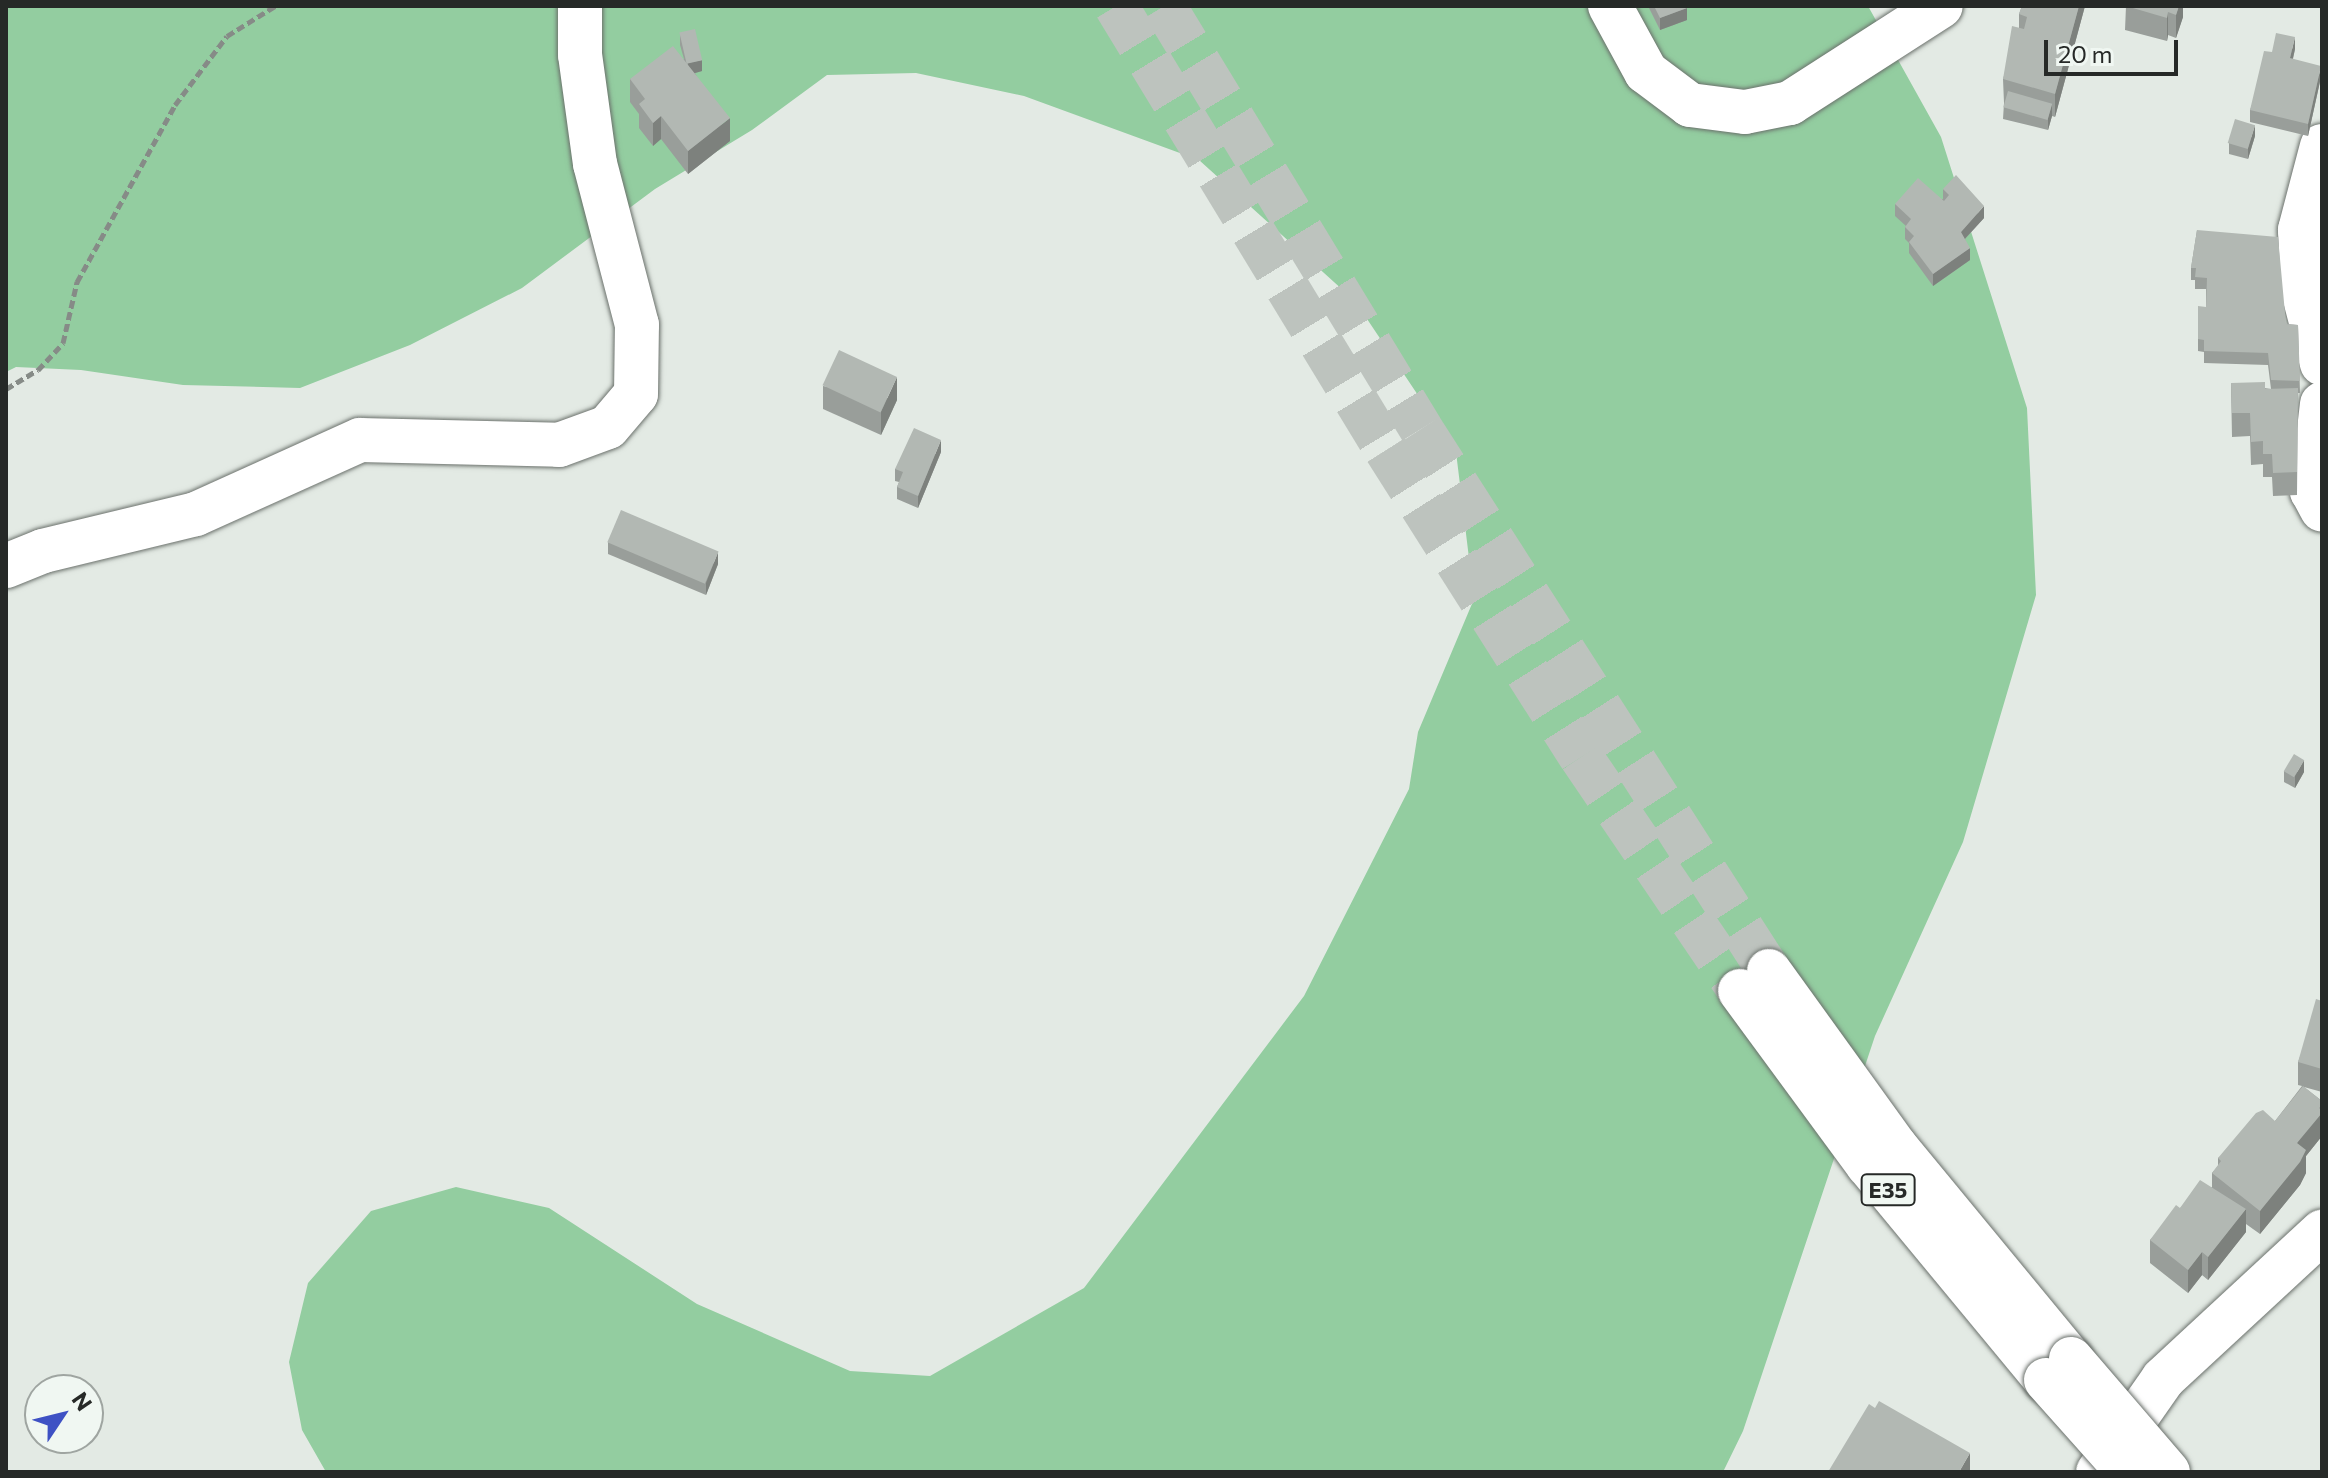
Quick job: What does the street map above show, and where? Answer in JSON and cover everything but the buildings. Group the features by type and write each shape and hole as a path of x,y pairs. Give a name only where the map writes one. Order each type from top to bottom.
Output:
{"main road":[{"path":"6,566 43,551 196,514 360,440 559,445 608,427 636,394 637,325 595,164 580,55 580,6"},
{"path":"1610,6 1646,72 1690,105 1745,112 1790,103 1941,6"},
{"path":"2322,146 2300,230 2303,291 2322,364"},
{"path":"2322,404 2312,491 2322,510"},
{"name":"E35","path":"1754,981 1868,1165 2059,1370 2168,1472"},
{"path":"2098,1472 2163,1379 2322,1232"},
{"name":"E35","path":"2059,1370 2128,1472"}],"path":[{"path":"6,389 38,370 63,343 77,282 175,105 227,36 275,6"}],"green space":[{"path":"6,6 1868,6 1941,137 2027,408 2036,595 1963,842 1875,1036 1743,1431 1723,1472 326,1472 302,1430 289,1362 308,1283 371,1211 456,1187 549,1208 697,1304 850,1371 930,1376 1084,1288 1304,996 1409,789 1418,732 1474,599 1456,452 1355,301 1199,160 1024,96 916,73 827,75 752,130 655,189 522,288 410,345 300,388 183,385 81,370 16,367 6,372"}],"tunnel":[{"path":"1116,6 1386,450 1581,757 1740,991"},
{"path":"1164,6 1421,429 1769,971"}]}
